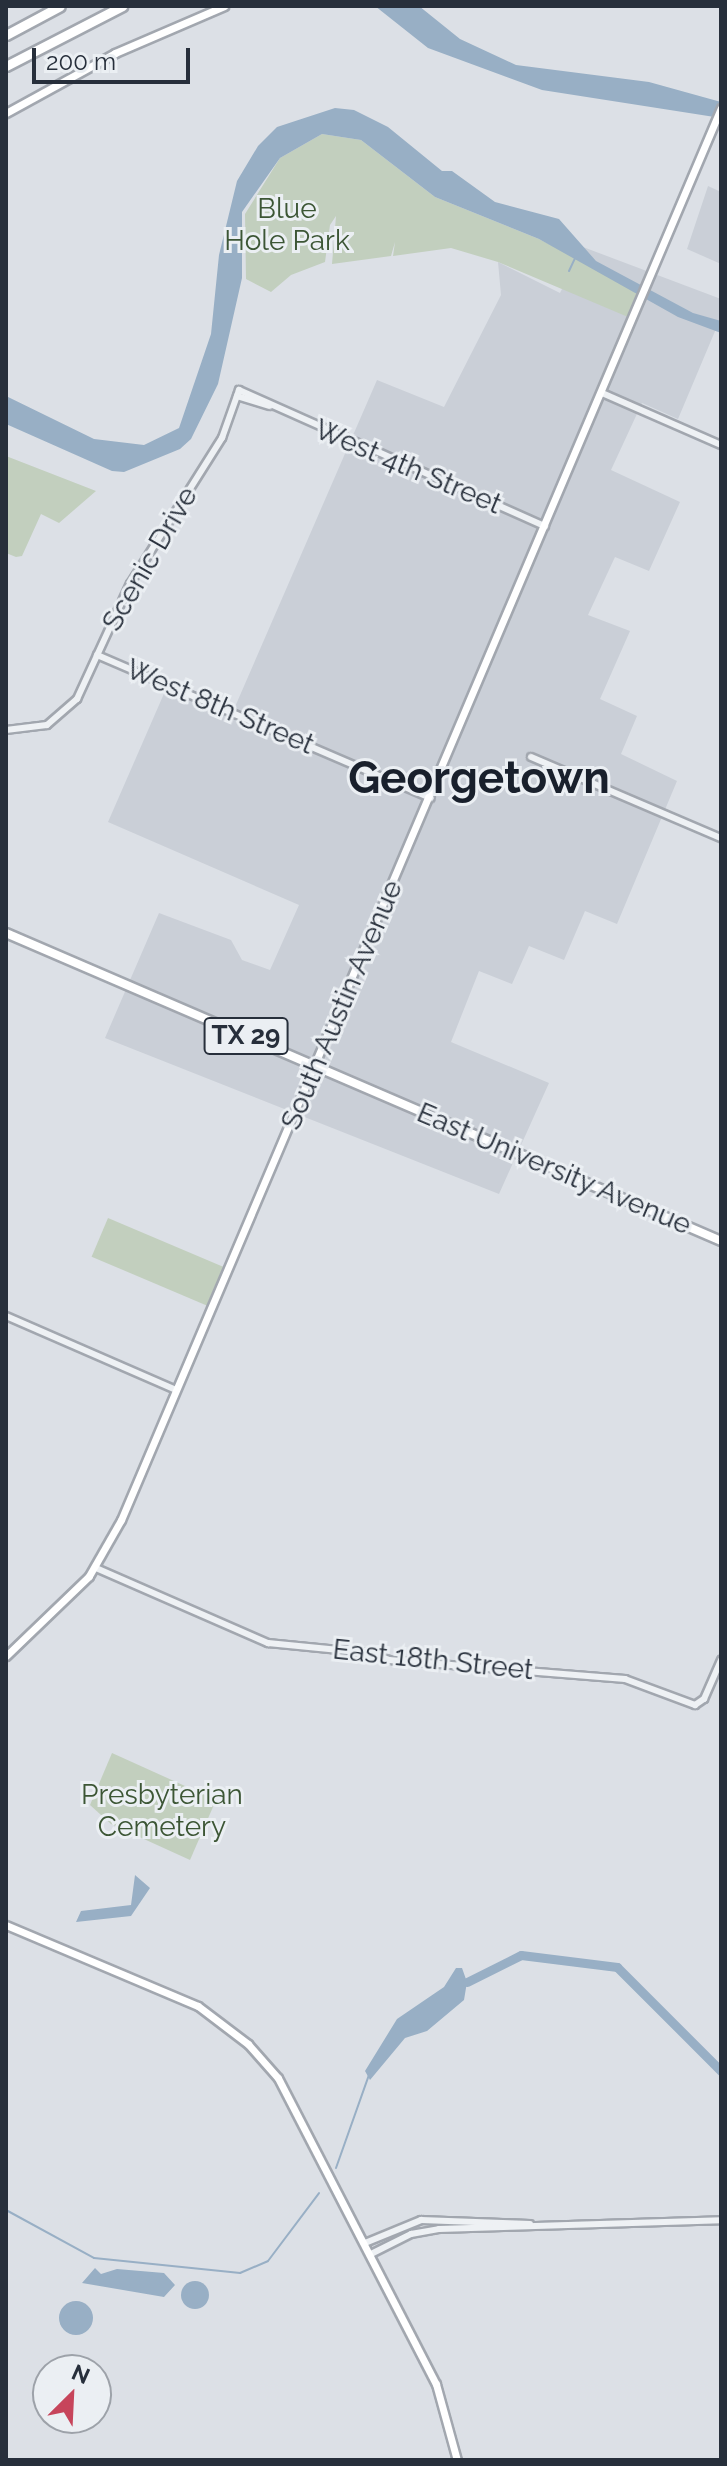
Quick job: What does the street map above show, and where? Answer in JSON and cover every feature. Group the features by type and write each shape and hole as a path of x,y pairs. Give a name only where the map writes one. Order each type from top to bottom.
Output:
{"highway":[{"path":"6,35 60,6"},
{"path":"6,66 122,6"}],"main road":[{"path":"6,113 115,53 224,6"},
{"name":"South Austin Avenue","path":"6,1656 96,1568 431,798 721,108"},
{"name":"TX 29","path":"6,933 316,1066"},
{"name":"East University Avenue","path":"316,1066 721,1241"},
{"path":"6,1925 182,1998 248,2044 288,2090 436,2384 457,2460"}],"street":[{"name":"West 4th Street","path":"238,393 546,526"},
{"name":"Scenic Drive","path":"6,730 37,729 61,717 77,699 130,584 222,438 238,393"},
{"path":"602,393 721,445"},
{"name":"West 8th Street","path":"97,655 431,798"},
{"path":"531,757 721,838"},
{"path":"6,1316 176,1390"},
{"name":"East 18th Street","path":"96,1568 268,1643 370,1653 389,1660 625,1679 689,1704 700,1704 721,1660"},
{"path":"365,2243 421,2220 537,2225 690,2225 721,2220"},
{"path":"371,2254 420,2231 537,2225"}],"shaded area":[{"path":"708,186 721,192 721,264 687,249"},
{"path":"583,247 721,299 721,317 678,419 642,403 611,470 680,502 649,571 615,557 588,615 630,631 600,699 637,716 621,754 677,781 617,924 585,911 564,960 529,946 512,984 479,971 451,1042 549,1083 499,1194 105,1038 159,913 231,940 242,960 270,970 299,905 108,822 166,689 231,716 377,380 444,407 501,295 498,262 560,293"}],"green space":[{"name":"Blue Hole Park","path":"322,134 361,140 435,197 539,239 638,289 628,317 498,262 451,248 393,256 395,242 391,256 332,264 336,216 330,225 325,262 291,275 271,292 246,279 245,214 280,158"},
{"path":"6,456 96,491 59,523 41,514 22,556 16,557 6,553"},
{"path":"108,1218 223,1267 207,1306 92,1257"},
{"name":"Presbyterian Cemetery","path":"112,1753 216,1800 190,1860 111,1824 90,1805"}],"water":[{"path":"375,6 419,6 460,39 516,65 649,82 721,102 721,118 542,90 428,48"},
{"path":"335,108 354,110 388,127 442,171 452,171 495,202 559,219 596,261 693,313 721,321 721,333 678,317 539,239 435,197 361,140 322,134 280,158 242,212 242,278 218,384 191,439 180,449 124,472 112,471 6,424 6,396 94,439 144,445 179,428 211,334 219,255 237,181 258,146 277,127"},
{"path":"135,1875 150,1888 131,1916 76,1922 81,1911 131,1905"},
{"path":"456,1968 462,1968 467,1982 464,2000 427,2031 405,2038 370,2080 365,2071 397,2019 444,1987"},
{"path":"95,2268 101,2274 117,2269 164,2273 175,2285 164,2297 82,2283"},
{"path":"195,2281 205,2285 209,2295 205,2305 195,2309 185,2305 181,2295 185,2285"},
{"path":"76,2301 88,2306 93,2318 88,2330 76,2335 64,2330 59,2318 64,2306"}],"waterway":[{"path":"569,271 575,258"},
{"path":"467,1982 521,1955 617,1967 721,2071"},
{"path":"336,2168 370,2072"},
{"path":"6,2210 94,2258 240,2273 268,2261 319,2193"}],"district":[{"name":"Georgetown","path":"479,778"}]}
